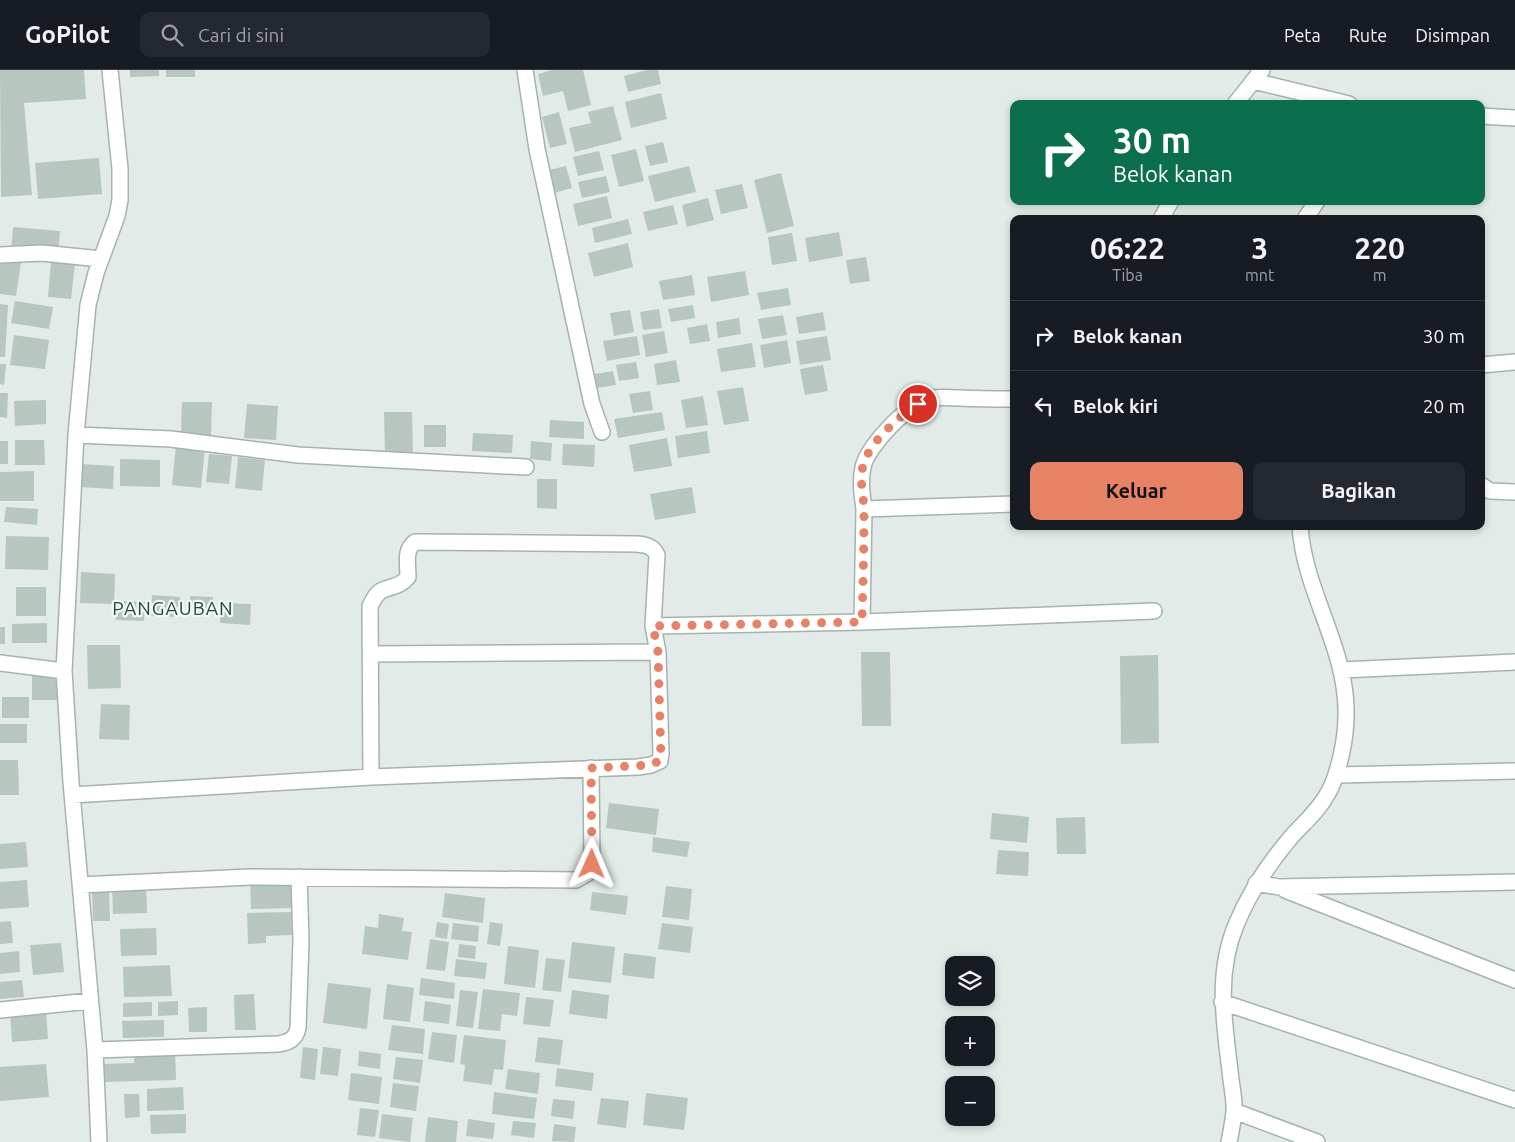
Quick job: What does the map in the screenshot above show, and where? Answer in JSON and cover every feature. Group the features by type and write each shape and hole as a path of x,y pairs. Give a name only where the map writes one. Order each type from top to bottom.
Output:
{"street":[{"path":"99,1142 96,1050 72,795 64,672 76,435 88,305 117,216 120,200 120,169 110,70"},
{"path":"525,70 537,149 590,395 602,432"},
{"path":"1238,100 1257,76 1336,100"},
{"path":"1485,116 1515,118"},
{"path":"0,255 42,253 102,260"},
{"path":"1485,365 1515,362"},
{"path":"862,622 864,509 861,485 863,466 868,455 886,432 909,410 933,398 1010,399"},
{"path":"76,435 171,439 298,455 526,467"},
{"path":"1485,488 1490,491 1515,492"},
{"path":"864,509 1010,504"},
{"path":"1229,1142 1234,1111 1222,1002 1223,972 1228,947 1256,883 1284,846 1315,813 1328,793 1337,775 1346,717 1342,670 1306,562 1301,543 1300,530"},
{"path":"72,795 371,777 646,766 660,761 662,753 658,652 653,626 657,555 650,546 637,544 415,542 410,546 408,550 408,577 400,584 382,590 370,606 371,777"},
{"path":"653,626 862,622 1154,611"},
{"path":"371,654 658,652"},
{"path":"1342,670 1515,662"},
{"path":"0,664 64,672"},
{"path":"80,885 250,877 576,880 588,873 592,864 591,768"},
{"path":"1337,775 1515,771"},
{"path":"96,1050 278,1044 292,1040 298,1028 301,942 299,877"},
{"path":"1256,883 1279,887 1515,882"},
{"path":"1279,887 1515,980"},
{"path":"0,1010 90,1001"},
{"path":"1222,1002 1515,1100"},
{"path":"1234,1111 1318,1142"}],"building":[{"path":"0,70 84,70 86,99 24,103 32,195 1,197"},
{"path":"130,70 159,70 159,76 130,77"},
{"path":"166,70 195,70 195,77 166,77"},
{"path":"552,70 583,70 591,105 568,111 563,91 543,96 538,74"},
{"path":"647,70 658,70 661,84 628,92 624,76"},
{"path":"661,93 667,119 631,128 625,102"},
{"path":"613,106 622,140 575,152 569,128 591,123 588,112"},
{"path":"559,112 567,144 550,148 542,117"},
{"path":"663,142 668,162 650,166 645,146"},
{"path":"636,149 644,181 619,187 611,155"},
{"path":"599,151 604,170 578,176 573,157"},
{"path":"99,158 102,194 38,199 35,163"},
{"path":"566,166 572,188 554,193 549,170"},
{"path":"689,166 696,192 655,202 648,176"},
{"path":"781,173 794,226 767,233 754,180"},
{"path":"606,176 610,192 582,198 578,182"},
{"path":"742,184 748,208 721,214 715,190"},
{"path":"607,196 612,218 578,226 573,204"},
{"path":"708,198 714,220 687,227 682,205"},
{"path":"673,205 678,224 648,231 643,212"},
{"path":"628,219 632,234 595,243 592,228"},
{"path":"13,227 60,231 58,257 11,253"},
{"path":"839,232 843,256 809,262 805,238"},
{"path":"792,233 797,261 772,265 768,237"},
{"path":"628,243 633,267 594,277 588,253"},
{"path":"866,257 870,281 850,284 846,260"},
{"path":"0,260 21,263 16,296 0,294"},
{"path":"51,262 75,264 71,299 48,297"},
{"path":"745,271 749,295 711,302 707,277"},
{"path":"692,275 695,295 663,300 659,281"},
{"path":"788,288 791,305 761,310 757,293"},
{"path":"15,301 53,307 49,329 11,323"},
{"path":"0,304 8,305 5,357 0,357"},
{"path":"693,305 695,318 671,322 668,309"},
{"path":"659,309 662,328 643,330 640,312"},
{"path":"630,310 634,332 614,336 610,313"},
{"path":"823,312 826,330 799,334 796,317"},
{"path":"783,315 787,335 762,339 758,319"},
{"path":"739,318 741,334 718,338 716,322"},
{"path":"707,324 710,341 690,344 687,328"},
{"path":"664,331 668,353 646,357 642,335"},
{"path":"14,335 49,340 45,369 10,365"},
{"path":"637,336 640,355 607,361 603,341"},
{"path":"827,336 831,360 800,365 796,341"},
{"path":"787,340 791,363 764,368 760,345"},
{"path":"752,343 756,367 721,372 717,349"},
{"path":"676,360 680,382 657,385 654,364"},
{"path":"636,362 639,378 619,381 616,365"},
{"path":"0,364 6,364 4,385 0,384"},
{"path":"823,365 828,391 805,395 800,369"},
{"path":"613,371 616,385 597,388 595,374"},
{"path":"743,387 749,421 724,425 717,391"},
{"path":"650,391 653,410 633,413 629,394"},
{"path":"0,393 8,393 7,418 0,417"},
{"path":"703,396 708,425 686,428 681,400"},
{"path":"46,400 46,424 15,426 14,401"},
{"path":"182,402 212,402 211,437 181,436"},
{"path":"247,404 278,406 276,440 244,438"},
{"path":"384,412 412,412 413,454 385,454"},
{"path":"662,412 665,430 618,438 614,419"},
{"path":"550,420 584,422 584,439 549,437"},
{"path":"424,425 446,425 446,447 424,447"},
{"path":"707,431 710,453 678,458 675,436"},
{"path":"473,433 513,435 512,453 472,451"},
{"path":"667,438 672,466 634,472 629,445"},
{"path":"15,440 44,440 45,465 15,465"},
{"path":"0,441 8,441 8,464 0,464"},
{"path":"531,441 552,443 551,461 530,459"},
{"path":"563,444 595,445 594,467 562,465"},
{"path":"176,445 205,448 201,488 172,485"},
{"path":"209,454 232,456 229,484 206,482"},
{"path":"238,457 265,460 262,491 235,488"},
{"path":"120,459 160,460 160,487 120,486"},
{"path":"82,464 114,466 113,489 81,487"},
{"path":"34,471 34,501 0,501 0,472"},
{"path":"537,479 557,479 557,509 537,508"},
{"path":"692,487 696,513 655,520 650,494"},
{"path":"6,507 38,509 37,525 4,522"},
{"path":"6,536 49,537 48,570 5,569"},
{"path":"81,572 115,574 114,604 80,603"},
{"path":"16,587 46,587 46,616 16,616"},
{"path":"152,595 180,597 179,617 151,616"},
{"path":"190,596 213,597 213,613 189,612"},
{"path":"117,601 145,602 144,621 116,620"},
{"path":"220,603 251,604 250,625 220,623"},
{"path":"47,623 47,643 12,643 12,624"},
{"path":"0,627 5,627 5,644 0,644"},
{"path":"87,645 120,645 121,688 88,689"},
{"path":"861,652 890,652 891,726 862,726"},
{"path":"1158,655 1159,743 1121,744 1120,656"},
{"path":"62,674 63,700 32,700 32,675"},
{"path":"2,697 29,697 29,718 2,718"},
{"path":"101,704 130,705 129,740 99,739"},
{"path":"0,724 27,724 27,743 0,743"},
{"path":"0,760 18,760 19,795 0,795"},
{"path":"609,803 659,809 656,835 606,828"},
{"path":"992,813 1029,817 1027,843 990,839"},
{"path":"1085,817 1086,854 1057,854 1056,818"},
{"path":"653,837 690,842 687,857 652,852"},
{"path":"26,842 28,867 0,869 0,844"},
{"path":"998,850 1029,852 1028,876 996,874"},
{"path":"27,880 29,907 0,909 0,882"},
{"path":"293,882 294,908 251,909 250,883"},
{"path":"146,885 147,913 113,914 112,886"},
{"path":"666,886 692,889 689,920 662,917"},
{"path":"92,889 109,889 110,921 93,921"},
{"path":"592,892 628,896 626,915 590,910"},
{"path":"445,893 485,898 483,923 442,917"},
{"path":"291,912 292,935 266,936 266,943 248,944 247,913"},
{"path":"379,914 404,918 402,931 412,932 408,960 362,954 365,926 378,928"},
{"path":"11,921 13,943 0,944 0,922"},
{"path":"437,922 449,924 447,939 435,937"},
{"path":"490,922 503,924 500,946 487,944"},
{"path":"453,923 479,926 478,942 451,939"},
{"path":"662,923 693,927 690,953 658,949"},
{"path":"156,928 157,955 121,956 120,929"},
{"path":"430,939 449,942 445,971 426,969"},
{"path":"572,942 615,947 611,983 568,978"},
{"path":"61,943 64,972 33,975 30,945"},
{"path":"459,944 476,946 475,959 458,957"},
{"path":"508,946 539,950 535,988 504,984"},
{"path":"19,951 20,972 0,974 0,953"},
{"path":"624,953 656,957 654,979 622,975"},
{"path":"546,958 565,960 561,992 542,990"},
{"path":"456,959 487,963 485,979 454,976"},
{"path":"170,965 172,996 124,997 123,967"},
{"path":"421,978 455,983 454,999 419,995"},
{"path":"22,980 24,997 0,999 0,982"},
{"path":"328,983 371,988 367,1029 323,1023"},
{"path":"387,984 414,988 410,1022 383,1019"},
{"path":"483,989 520,993 517,1016 502,1014 500,1031 478,1029"},
{"path":"460,990 478,992 473,1028 456,1026"},
{"path":"572,990 609,995 607,1019 569,1014"},
{"path":"254,994 256,1030 235,1030 234,995"},
{"path":"526,997 554,1000 550,1027 523,1024"},
{"path":"178,1001 178,1015 158,1016 158,1002"},
{"path":"425,1001 451,1005 449,1024 423,1021"},
{"path":"152,1002 152,1016 123,1017 123,1003"},
{"path":"207,1007 207,1032 189,1032 188,1008"},
{"path":"46,1010 48,1039 12,1042 10,1013"},
{"path":"164,1020 164,1037 123,1038 122,1021"},
{"path":"392,1025 425,1029 423,1054 388,1050"},
{"path":"432,1032 457,1035 454,1063 428,1059"},
{"path":"464,1035 506,1040 503,1070 494,1069 492,1085 463,1081 465,1065 460,1064"},
{"path":"538,1037 563,1040 560,1065 535,1062"},
{"path":"303,1047 318,1049 315,1080 300,1078"},
{"path":"323,1047 341,1049 338,1076 320,1074"},
{"path":"175,1051 176,1080 104,1082 104,1064 134,1063 134,1052"},
{"path":"359,1051 381,1054 380,1069 358,1066"},
{"path":"396,1057 423,1060 420,1083 393,1079"},
{"path":"46,1064 49,1097 0,1101 0,1067"},
{"path":"557,1068 594,1073 592,1091 555,1086"},
{"path":"508,1069 540,1073 538,1094 505,1089"},
{"path":"351,1073 382,1077 379,1104 348,1100"},
{"path":"393,1083 419,1086 416,1111 390,1107"},
{"path":"183,1087 184,1110 147,1111 147,1089"},
{"path":"494,1092 537,1098 534,1119 492,1114"},
{"path":"646,1093 688,1098 684,1130 643,1125"},
{"path":"124,1094 139,1094 140,1117 125,1118"},
{"path":"601,1098 629,1101 626,1128 597,1124"},
{"path":"553,1099 575,1101 573,1119 551,1116"},
{"path":"360,1108 379,1110 375,1137 357,1135"},
{"path":"186,1114 186,1133 151,1134 150,1115"},
{"path":"382,1114 413,1118 410,1142 379,1138"},
{"path":"428,1117 458,1121 456,1142 425,1142"},
{"path":"468,1119 495,1123 493,1139 466,1136"},
{"path":"513,1121 536,1123 534,1138 511,1135"},
{"path":"554,1124 576,1127 574,1142 552,1141"}],"district":[{"name":"PANGAUBAN","path":"173,608"}],"route":[{"path":"592,864 591,768 651,765 657,763 661,758 658,652 653,626 862,622 864,509 861,485 863,466 874,446 886,432 918,404"}]}
